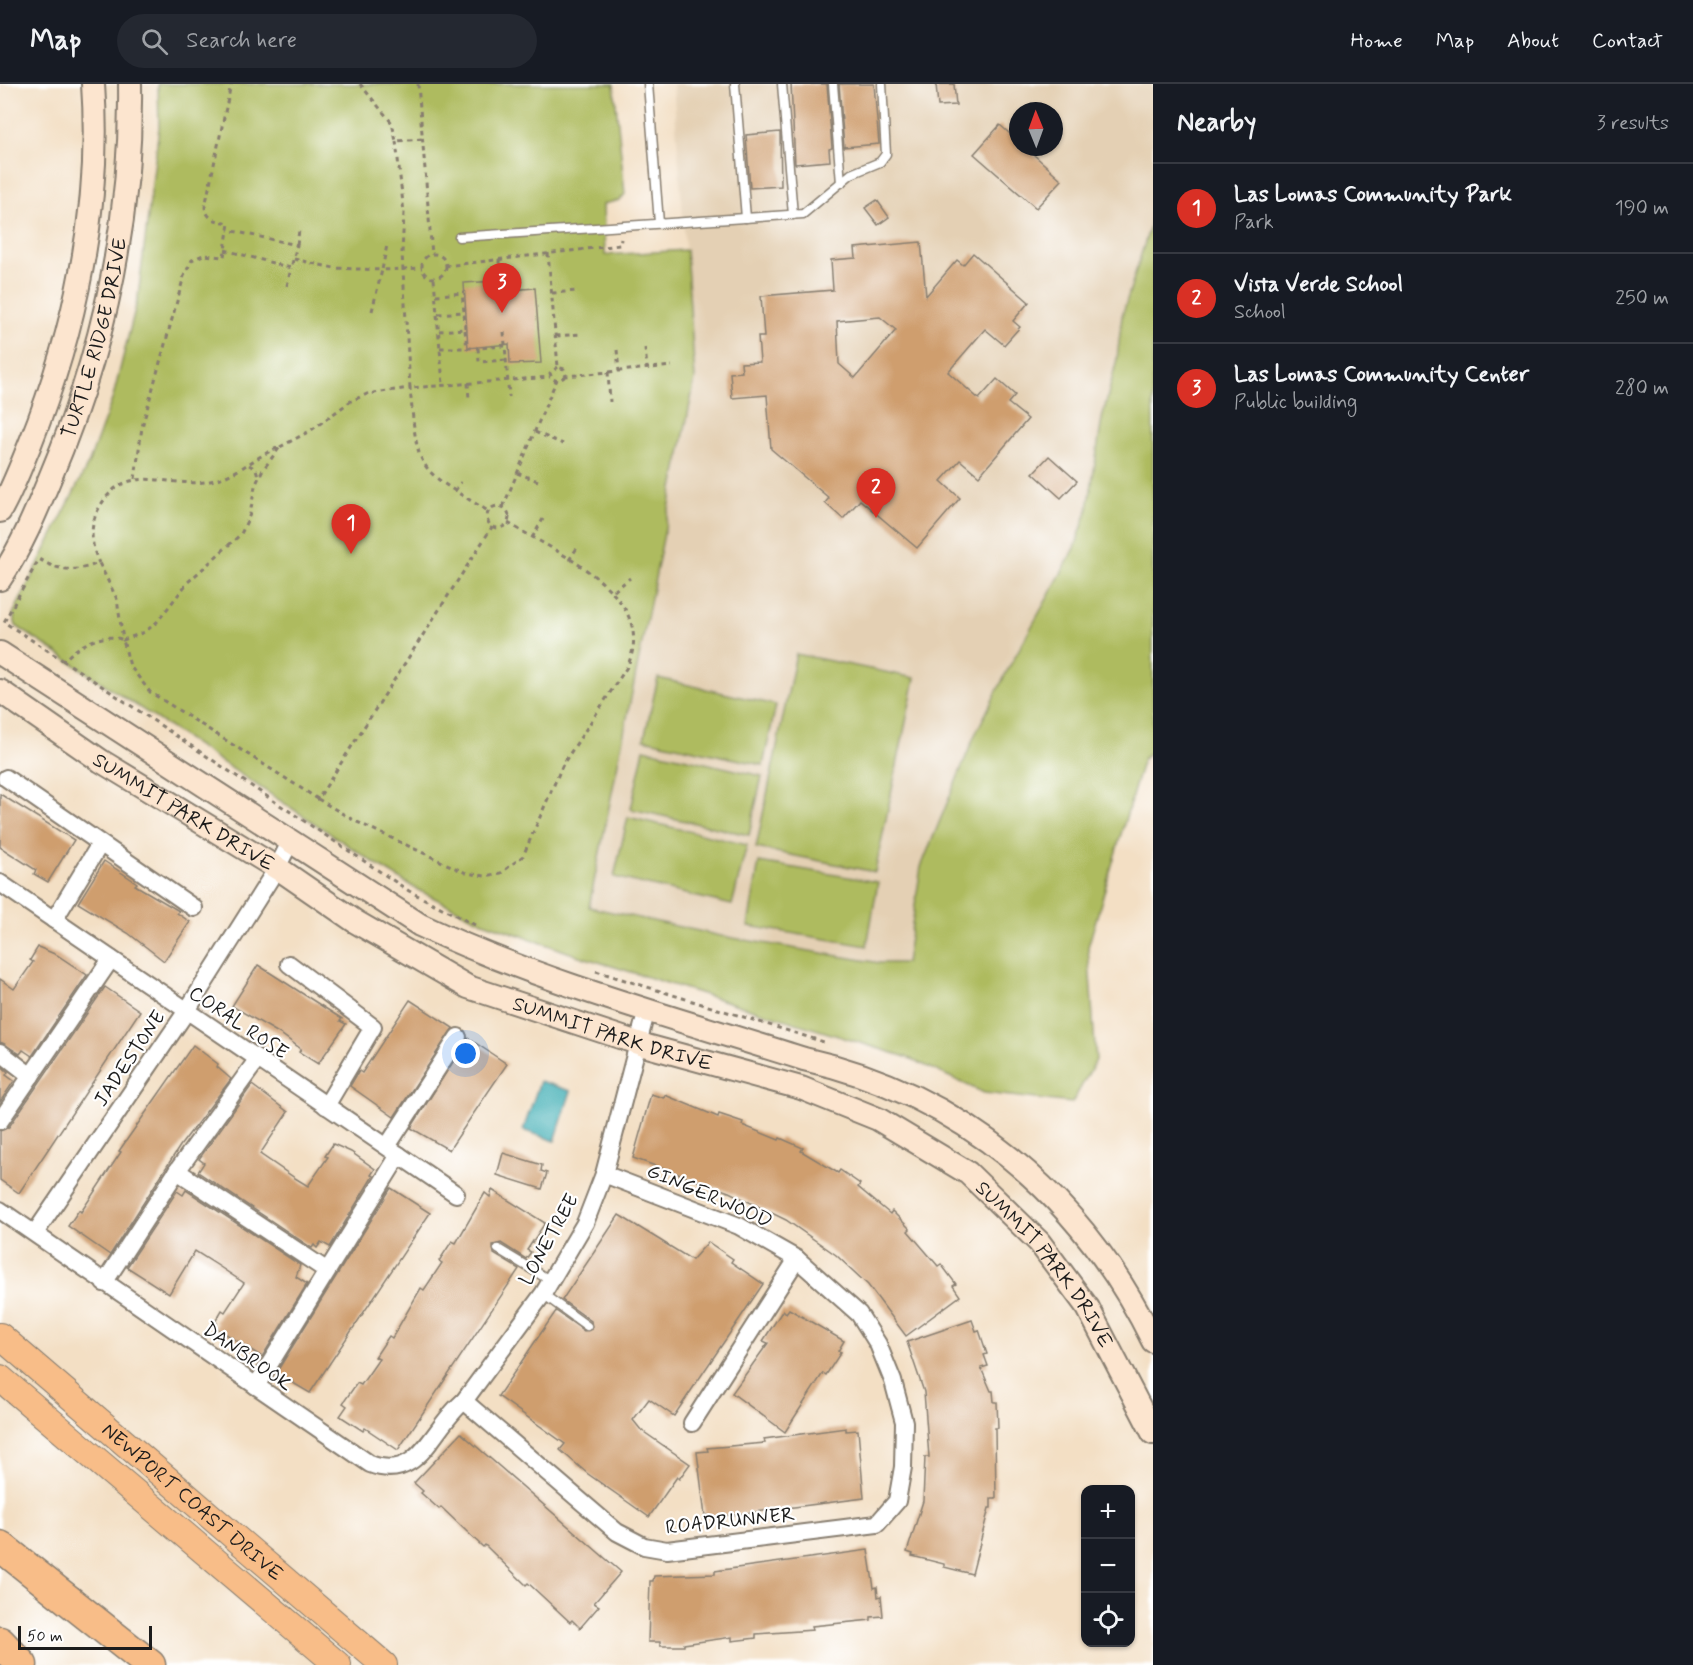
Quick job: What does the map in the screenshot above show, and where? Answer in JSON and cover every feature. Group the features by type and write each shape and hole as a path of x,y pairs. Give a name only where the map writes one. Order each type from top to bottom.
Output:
{"highway":[{"path":"0,1546 150,1665"},
{"path":"0,1642 22,1665"}],"main road":[{"name":"NEWPORT COAST DRIVE","path":"0,1336 384,1665"},
{"name":"NEWPORT COAST DRIVE","path":"0,1378 338,1665"}],"street":[{"name":"TURTLE RIDGE DRIVE","path":"0,511 46,404 73,305 88,225 94,164 93,84"},
{"name":"TURTLE RIDGE DRIVE","path":"0,579 34,516 64,447 99,339 122,225 129,167 130,84"},
{"name":"SUMMIT PARK DRIVE","path":"0,653 420,925 555,981 804,1059 844,1068 920,1098 980,1136 1027,1171 1068,1211 1122,1284 1153,1341"},
{"name":"SUMMIT PARK DRIVE","path":"0,691 101,761 277,868 356,922 468,987 639,1043 801,1088 878,1119 968,1173 1039,1242 1088,1308 1153,1433"},
{"path":"6,778 194,908"},
{"name":"JADESTONE","path":"35,1233 186,1012 277,868 290,842"},
{"path":"54,920 100,844"},
{"name":"CORAL ROSE","path":"0,882 186,1012 394,1150 456,1194"},
{"path":"0,1121 111,959"},
{"path":"289,964 373,1028 326,1106"},
{"name":"LONETREE","path":"464,1401 547,1288 585,1223 604,1174 647,1009"},
{"path":"256,1386 326,1270 458,1037"},
{"path":"0,1052 31,1076"},
{"path":"104,1283 177,1171 257,1060"},
{"path":"177,1171 326,1270"},
{"name":"GINGERWOOD","path":"604,1174 739,1226 797,1259 859,1314 878,1344 904,1422 903,1467 897,1501"},
{"name":"DANBROOK","path":"0,1210 370,1464 384,1469 411,1464 452,1411 464,1401"},
{"path":"692,1423 797,1259"},
{"name":"ROADRUNNER","path":"464,1401 617,1532 644,1546 668,1550 877,1524 897,1501"}],"lane":[{"path":"648,84 659,223"},
{"path":"735,84 746,218"},
{"path":"782,84 793,215"},
{"path":"833,84 840,183"},
{"path":"459,237 802,214 852,174 880,162 886,154 882,84"},
{"path":"498,1249 547,1288 587,1326"}],"path":[{"path":"135,479 142,428 184,276 192,260 203,255 224,257 229,223 211,219 206,213 206,207 231,84"},
{"path":"360,84 392,123 396,141 404,213 403,269 414,441 420,460 430,475 488,511"},
{"path":"418,84 432,255"},
{"path":"396,141 422,139"},
{"path":"228,230 297,245"},
{"path":"287,286 299,230"},
{"path":"445,266 620,245 621,239"},
{"path":"372,311 387,245"},
{"path":"225,250 291,268"},
{"path":"548,253 558,367"},
{"path":"432,255 441,257 445,266 442,275 435,279 425,274 422,268 423,260 432,255"},
{"path":"499,258 501,293"},
{"path":"294,259 334,268 382,270 422,268"},
{"path":"435,279 444,385"},
{"path":"552,293 577,291"},
{"path":"436,295 463,293 467,349"},
{"path":"438,314 464,312"},
{"path":"439,331 465,329"},
{"path":"504,332 509,397"},
{"path":"556,336 581,334"},
{"path":"440,348 467,349 505,346"},
{"path":"478,348 479,362 506,360"},
{"path":"645,348 647,368"},
{"path":"617,350 620,371"},
{"path":"508,523 614,591 630,618 631,659 563,764 546,799 527,850 508,869 485,876 466,873 352,820 150,692 135,675 127,659 117,599 99,563 92,542 96,512 114,488 135,479 196,483 237,472 310,431 351,401 367,394 410,388 550,377 556,381 566,376 672,366"},
{"path":"550,377 551,371 558,367 564,369 566,376"},
{"path":"608,372 610,402"},
{"path":"503,507 556,381"},
{"path":"468,383 469,400"},
{"path":"535,432 563,444"},
{"path":"64,661 80,646 92,641 111,638 123,640 145,632 157,622 188,582 241,534 250,514 259,478 280,447"},
{"path":"249,465 256,469 259,478"},
{"path":"517,473 538,481"},
{"path":"455,491 461,482"},
{"path":"493,506 503,507 509,512 508,523 502,528 492,526 487,521 488,511 493,506"},
{"path":"532,538 543,519"},
{"path":"318,799 492,526"},
{"path":"569,560 577,548"},
{"path":"99,563 71,571 59,569 39,559 4,622 409,891 480,928"},
{"path":"614,591 630,578"},
{"path":"595,970 838,1046"}],"shaded area":[{"path":"673,84 1153,84 1153,207 1149,229 1122,316 1117,359 1102,419 1083,527 1075,548 974,737 921,867 907,964 880,963 721,936 589,907 695,379"}],"green space":[{"path":"158,84 614,84 625,194 620,200 603,204 605,255 686,250 695,379 589,907 721,936 880,963 906,963 921,867 974,737 1007,671 1075,548 1088,508 1102,419 1117,359 1122,316 1149,229 1153,204 1153,749 1143,759 1088,947 1096,1060 1072,1103 984,1093 909,1058 576,955 483,922 418,890 379,866 16,626 13,614 89,462 113,397 138,297 159,127"},
{"path":"796,654 915,678 875,872 756,848"},
{"path":"658,678 776,705 763,765 644,739"},
{"path":"644,749 762,776 749,835 631,809"},
{"path":"628,817 747,845 732,905 614,877"},
{"path":"759,862 878,882 867,946 748,926"}],"water":[{"path":"540,1081 571,1091 555,1141 523,1130"}],"building":[{"path":"791,84 827,84 832,148 829,149 830,161 795,164"},
{"path":"839,84 874,84 879,144 844,147"},
{"path":"936,84 954,84 956,105 938,106"},
{"path":"1000,125 1009,133 1009,156 1035,156 1062,180 1036,208 974,154"},
{"path":"780,132 781,186 750,188 746,135"},
{"path":"877,200 889,217 878,225 865,208"},
{"path":"921,242 926,296 957,260 963,265 973,253 1029,302 1013,321 1020,327 1004,345 985,329 948,372 979,399 997,379 1015,395 1008,403 1028,419 979,476 960,460 941,481 960,498 917,548 860,500 843,519 825,503 829,498 771,449 767,395 732,398 730,373 742,372 741,363 760,362 758,337 764,337 761,296 833,290 831,260 856,258 855,248","holes":["880,317 896,330 855,378 839,364 837,321"]},
{"path":"496,281 497,291 535,288 541,363 510,364 509,344 468,348 464,283"},
{"path":"1049,456 1077,481 1061,498 1033,473"},
{"path":"0,794 74,840 48,882 34,874 36,870 0,847"},
{"path":"104,861 137,883 135,885 179,911 177,913 190,922 164,961 128,933 78,903"},
{"path":"38,947 57,955 87,975 32,1056 23,1050 20,1054 0,1042 0,979 14,989 33,962 30,960"},
{"path":"258,965 342,1019 340,1021 346,1024 318,1064 299,1052 301,1049 282,1035 232,1006"},
{"path":"105,987 140,1011 19,1193 0,1180 0,1131 9,1127"},
{"path":"410,1000 453,1028 394,1117 350,1086 359,1071 362,1073"},
{"path":"468,1038 507,1064 449,1150 411,1128"},
{"path":"193,1045 218,1064 217,1067 231,1079 180,1146 110,1255 68,1226 79,1210 81,1212 121,1152 119,1151"},
{"path":"0,1065 8,1072 6,1075 14,1081 0,1102"},
{"path":"252,1085 288,1112 260,1154 295,1178 308,1186 328,1157 325,1156 333,1144 351,1152 375,1169 330,1247 321,1242 317,1248 314,1245 312,1248 198,1172 204,1163 199,1159"},
{"path":"651,1094 664,1098 665,1095 718,1117 719,1114 743,1122 742,1125 803,1148 801,1151 838,1173 840,1170 860,1184 858,1187 890,1214 892,1211 910,1229 908,1231 938,1266 941,1264 956,1284 953,1286 960,1296 906,1336 868,1285 836,1255 786,1220 729,1192 633,1158"},
{"path":"503,1153 542,1165 541,1171 547,1173 542,1189 497,1175"},
{"path":"391,1188 430,1213 310,1393 276,1373"},
{"path":"186,1190 300,1265 296,1277 307,1284 262,1357 215,1327 217,1323 215,1322 222,1310 225,1312 244,1283 220,1267 195,1251 169,1294 127,1267 177,1191 183,1195"},
{"path":"492,1190 545,1223 527,1250 531,1252 526,1259 501,1243 493,1245 494,1254 519,1269 398,1450 365,1428 363,1431 340,1416 347,1406 343,1403 357,1383 361,1385 379,1359 375,1357 389,1336 392,1338 421,1288 424,1290 442,1263 439,1261 452,1241 456,1243 485,1193 490,1197"},
{"path":"619,1215 692,1260 708,1242 733,1259 731,1262 763,1284 674,1416 649,1399 633,1420 641,1430 690,1464 679,1479 677,1477 649,1517 588,1474 560,1450 565,1444 498,1396 556,1311 584,1331 592,1329 591,1321 562,1300"},
{"path":"789,1309 844,1341 838,1351 841,1352 826,1375 823,1373 785,1432 732,1393 768,1343 763,1341 783,1310 786,1313"},
{"path":"972,1320 976,1331 979,1330 987,1354 984,1355 988,1366 981,1368 993,1391 994,1402 997,1402 998,1428 995,1428 996,1498 991,1498 991,1508 989,1508 972,1574 944,1567 944,1564 912,1556 913,1554 907,1552 923,1501 925,1457 929,1457 924,1392 907,1342"},
{"path":"846,1428 846,1431 858,1430 864,1498 708,1518 708,1515 705,1516 697,1452 708,1451 707,1448 765,1443 764,1439"},
{"path":"461,1433 621,1572 594,1603 599,1606 580,1628 572,1620 570,1622 528,1583 526,1585 485,1545 483,1547 441,1507 439,1509 421,1493 423,1491 414,1483"},
{"path":"868,1550 874,1588 877,1587 878,1597 881,1596 883,1616 871,1617 871,1620 812,1626 813,1630 756,1634 756,1638 732,1641 732,1637 684,1644 684,1646 660,1646 660,1642 648,1642 650,1581 653,1581 654,1576 715,1574 715,1571"}],"place":[{"name":"Las Lomas Community Center","path":"502,313"},
{"name":"Vista Verde School","path":"876,518"},
{"name":"Las Lomas Community Park","path":"351,554"}]}
